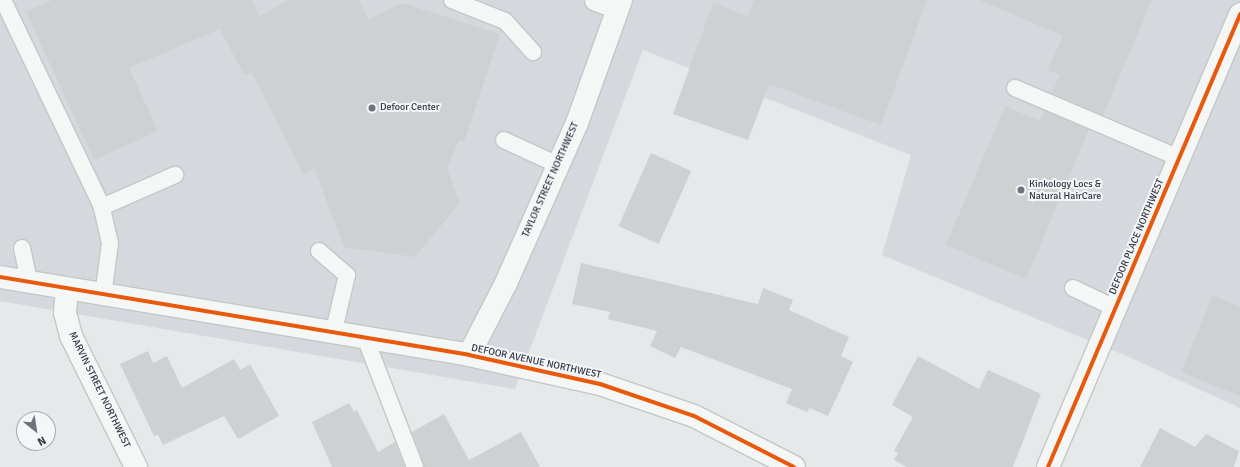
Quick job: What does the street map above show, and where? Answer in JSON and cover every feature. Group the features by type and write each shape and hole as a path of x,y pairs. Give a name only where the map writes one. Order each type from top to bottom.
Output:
{"street":[{"path":"596,0 619,4"},
{"name":"TAYLOR STREET NORTHWEST","path":"469,355 500,295 577,123 619,4"},
{"name":"DEFOOR PLACE NORTHWEST","path":"1048,467 1240,14"},
{"name":"DEFOOR AVENUE NORTHWEST","path":"0,277 103,296 366,340 469,355 600,384 680,411 794,467"},
{"name":"MARVIN STREET NORTHWEST","path":"67,289 65,313 71,336 136,467"}],"lane":[{"path":"3,0 102,207 110,243 103,296"},
{"path":"452,0 505,21 533,52"},
{"path":"1015,88 1179,158"},
{"path":"504,140 558,165"},
{"path":"102,207 175,175"},
{"path":"22,248 29,282"},
{"path":"319,251 347,274 333,334"},
{"path":"1073,288 1116,308"},
{"path":"366,340 415,467"}],"shaded area":[{"path":"0,0 1240,0 1240,408 1129,357 882,255 911,155 643,50 515,389 0,301"}],"building":[{"name":"Defoor Center","path":"52,0 252,0 259,16 289,0 358,0 369,19 402,3 500,34 464,142 459,140 447,169 460,203 415,257 344,247 314,168 303,174 252,73 244,75 220,29 129,68 158,131 94,160 26,12"},
{"path":"754,0 927,0 881,125 769,84 748,140 673,114 713,3 748,16"},
{"path":"979,0 1152,0 1103,115 1052,93 1060,75 1048,70 1063,36"},
{"path":"1005,106 1040,121 1044,111 1089,130 1026,279 946,245"},
{"path":"651,153 691,171 659,244 618,226"},
{"path":"581,263 758,304 763,288 793,300 789,310 849,337 841,356 853,362 828,416 810,408 807,412 786,403 792,389 681,347 675,358 650,346 657,331 608,319 610,312 572,304"},
{"path":"1213,295 1240,307 1240,396 1181,372"},
{"path":"148,351 153,363 167,356 182,388 234,359 240,370 250,364 279,416 238,439 224,416 163,445 158,435 154,436 120,364"},
{"path":"918,356 979,389 988,370 1041,394 1013,467 907,467 894,460 898,453 894,451 913,417 892,405"},
{"path":"349,403 354,412 357,410 378,452 395,442 405,467 332,467 312,422"},
{"path":"444,414 469,460 521,432 540,467 424,467 412,432"},
{"path":"1160,428 1195,447 1206,434 1239,451 1234,467 1140,467"}],"cycle path":[{"path":"1048,467 1240,14"},
{"path":"0,277 469,355 600,384 694,416 794,467"}],"place":[{"name":"Defoor Center","path":"372,108"},
{"name":"Kinkology Locs & Natural HairCare","path":"1021,190"}]}
